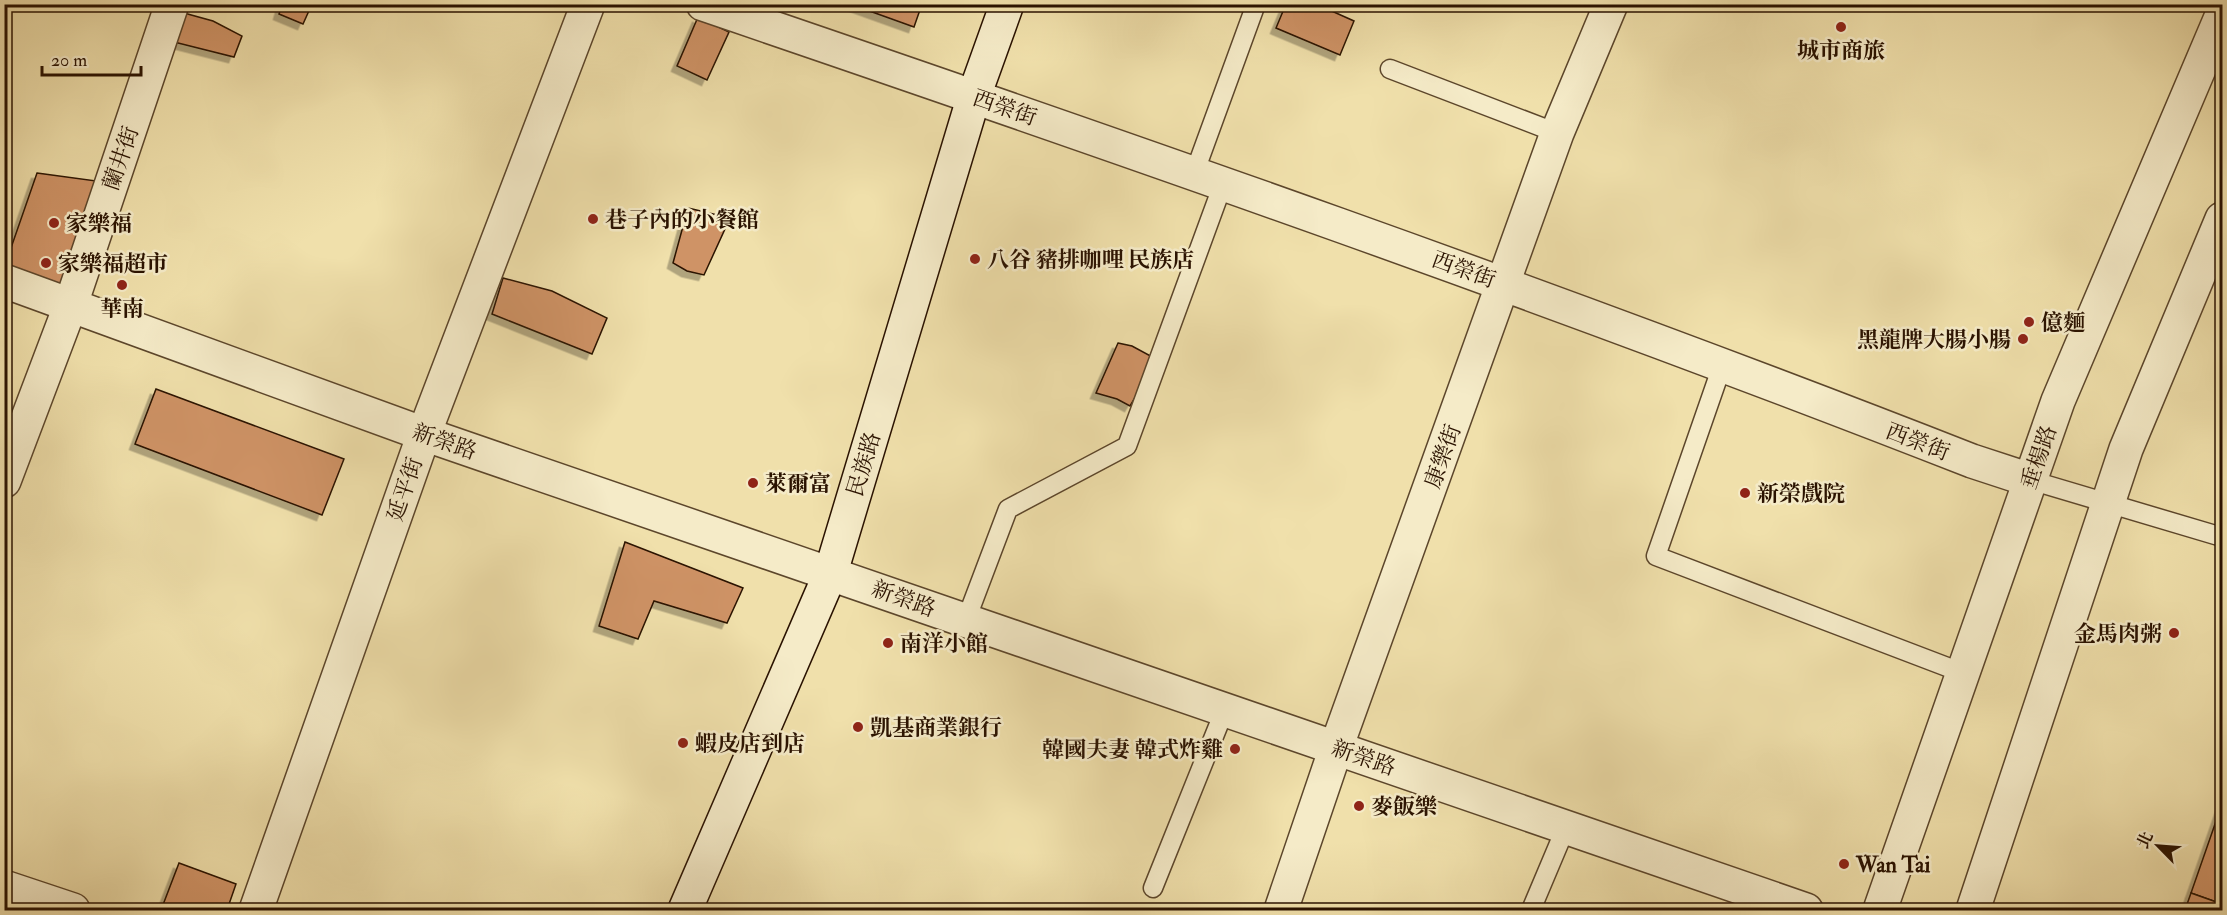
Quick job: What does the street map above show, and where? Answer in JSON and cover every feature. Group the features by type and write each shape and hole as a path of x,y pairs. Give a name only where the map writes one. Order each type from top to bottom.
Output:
{"street":[{"name":"蘭井街","path":"4,481 71,304 172,4"},
{"name":"延平街","path":"256,910 424,434 588,4"},
{"name":"西榮街","path":"703,4 974,96 1504,283 2030,480"},
{"name":"民族路","path":"684,910 831,572 974,96 1007,4"},
{"name":"康樂街","path":"1281,910 1336,748 1557,133 1611,4"},
{"name":"垂楊路","path":"1880,910 2058,401 2223,15"},
{"path":"1972,910 2126,449 2223,219"},
{"name":"新榮路","path":"4,281 424,434 831,572 1806,910"},
{"path":"4,886 73,910"}],"lane":[{"path":"966,620 1008,509 1127,446 1208,179 1256,4"},
{"path":"1390,69 1557,133"},
{"path":"1722,366 1656,556 1963,673"},
{"name":"西榮街","path":"2030,480 2223,537"},
{"path":"1153,888 1225,709"},
{"path":"1531,910 1566,827"}],"building":[{"path":"282,4 312,4 303,24 279,14"},
{"path":"850,4 922,4 914,27"},
{"path":"1286,4 1316,4 1354,21 1340,55 1276,28"},
{"path":"184,13 213,21 242,36 234,57 174,42"},
{"path":"698,17 729,32 707,80 677,66"},
{"name":"家樂福","path":"37,173 104,182 66,286 4,268"},
{"path":"688,208 730,218 704,275 687,271 673,263"},
{"path":"503,278 552,291 607,318 592,354 492,314"},
{"path":"1118,343 1132,346 1158,360 1130,406 1117,399 1096,393"},
{"path":"156,389 344,459 322,515 135,444"},
{"path":"625,542 743,588 727,623 654,601 638,639 599,626"},
{"path":"2222,804 2222,904 2191,893"},
{"path":"179,863 236,884 227,910 161,910"},
{"path":"2191,893 2222,904 2222,910 2185,910"}],"place":[{"name":"城市商旅","path":"1841,27"},
{"name":"巷子內的小餐館","path":"593,219"},
{"name":"家樂福","path":"54,223"},
{"name":"八谷 豬排咖哩 民族店","path":"975,259"},
{"name":"家樂福超市","path":"46,263"},
{"name":"華南","path":"122,285"},
{"name":"億麵","path":"2029,322"},
{"name":"黑龍牌大腸小腸","path":"2023,339"},
{"name":"萊爾富","path":"753,483"},
{"name":"新榮戲院","path":"1745,493"},
{"name":"金馬肉粥","path":"2174,633"},
{"name":"南洋小館","path":"888,643"},
{"name":"凱基商業銀行","path":"858,727"},
{"name":"蝦皮店到店","path":"683,743"},
{"name":"韓國夫妻 韓式炸雞","path":"1235,749"},
{"name":"麥飯樂","path":"1359,806"},
{"name":"Wan Tai","path":"1844,864"}]}
